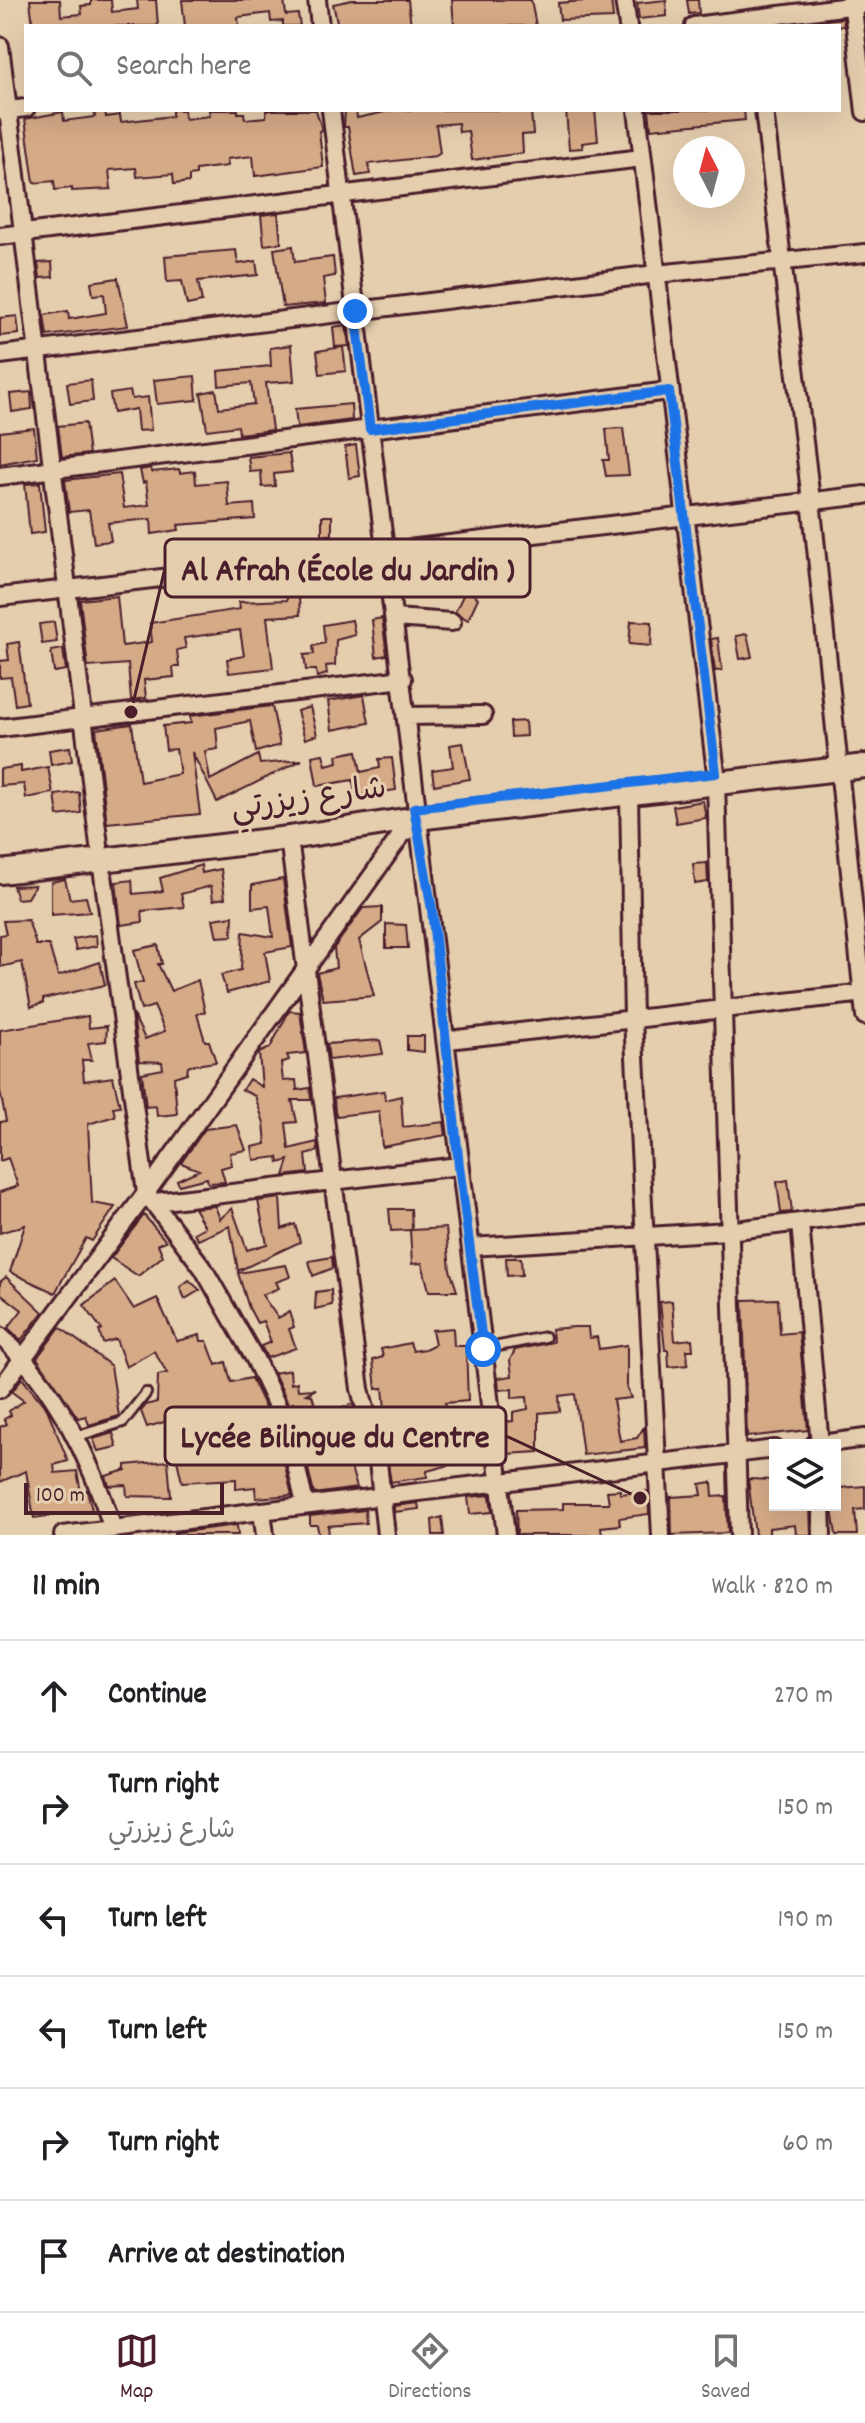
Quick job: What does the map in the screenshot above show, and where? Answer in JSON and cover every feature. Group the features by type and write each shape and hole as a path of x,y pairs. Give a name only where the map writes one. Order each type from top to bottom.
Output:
{"street":[{"path":"317,0 320,24"},
{"path":"624,0 628,24"},
{"path":"750,0 752,22"},
{"path":"723,24 752,22 856,3 865,112"},
{"path":"0,46 4,111 38,350 65,589 86,718 100,852 150,1198 203,1268 255,1359 287,1427 305,1504"},
{"path":"4,111 24,108"},
{"path":"331,112 403,679 417,817 448,1040 459,1166 506,1535"},
{"path":"637,112 716,778 739,1535"},
{"path":"764,112 811,500 865,1016"},
{"path":"0,236 642,158"},
{"path":"0,355 656,274 865,253"},
{"path":"0,476 669,391"},
{"path":"0,597 865,495"},
{"path":"394,618 452,622"},
{"path":"0,728 403,679"},
{"path":"406,716 483,715"},
{"name":"شارع زيزرتي","path":"839,763 865,753"},
{"name":"شارع زيزرتي","path":"0,858 289,838 417,817 716,778 839,763 865,766"},
{"name":"شارع زيزرتي","path":"0,872 100,852 629,794 716,778"},
{"path":"629,794 633,1020 648,1238 661,1535"},
{"path":"0,1389 22,1355 150,1198 307,968 417,817"},
{"path":"289,838 336,1181 360,1389 377,1453 386,1535"},
{"path":"448,1040 864,993"},
{"path":"150,1198 459,1166"},
{"path":"471,1247 532,1241 648,1238 865,1214"},
{"path":"800,1223 818,1439"},
{"path":"0,1336 22,1355 75,1437 125,1530"},
{"path":"841,1442 865,1438"},
{"path":"63,1535 125,1530 305,1504 769,1450"},
{"path":"262,1511 265,1535"},
{"path":"821,1511 822,1535"}],"lane":[{"path":"483,1349 545,1337"},
{"path":"75,1437 123,1422 146,1393"}],"building":[{"path":"30,0 60,0 61,16 82,14 81,6 91,5 91,0 111,0 112,12 138,9 137,0 156,0 158,24 33,24"},
{"path":"182,0 284,0 286,15 298,14 300,24 271,22 270,13 238,17 239,24 185,24"},
{"path":"352,0 408,0 411,24 338,24 333,4"},
{"path":"452,0 531,0 536,24 454,24"},
{"path":"611,0 613,18 560,20 558,3"},
{"path":"666,0 667,16 639,19 637,3"},
{"path":"687,0 698,0 699,13 689,14"},
{"path":"843,18 844,26 841,24 795,24"},
{"path":"63,112 64,121 95,117 94,112 105,112 106,117 120,115 121,122 172,116 172,112 184,112 185,119 210,116 209,112 238,112 244,113 245,119 266,117 266,112 317,112 322,130 319,131 323,167 255,176 253,156 227,159 228,166 196,170 196,175 189,176 189,182 174,184 173,174 137,177 136,168 109,170 111,189 55,190 54,181 34,183 25,119"},
{"path":"345,112 356,112 357,118 385,112 531,112 533,134 522,135 523,153 472,160 468,131 459,132 458,123 436,125 440,153 436,156 368,164 370,174 356,176 348,127 344,127"},
{"path":"566,112 595,112 598,141 582,143 583,148 569,149"},
{"path":"649,112 744,112 745,120 651,129"},
{"path":"278,213 281,243 264,245 261,215"},
{"path":"293,246 295,262 333,257 335,276 323,278 326,303 283,307 274,249"},
{"path":"236,250 238,264 256,261 258,275 198,281 202,302 187,305 182,281 167,282 165,256"},
{"path":"52,262 53,277 40,278 38,263"},
{"path":"118,278 128,326 47,336 44,315 68,311 69,319 106,313 104,294 93,295 91,282"},
{"path":"17,316 19,334 0,336 0,318"},
{"path":"346,325 349,346 335,347 333,327"},
{"path":"291,345 294,381 266,383 272,430 239,434 238,426 207,430 201,393 216,390 219,408 254,404 251,383 219,386 218,371 271,366 270,348"},
{"path":"343,347 346,371 320,374 317,351"},
{"path":"195,376 197,400 157,404 154,380"},
{"path":"91,380 93,401 70,404 67,383"},
{"path":"130,391 132,399 148,397 151,430 138,431 136,409 113,413 110,394"},
{"path":"31,392 32,409 12,412 10,394"},
{"path":"351,404 352,420 297,427 295,409"},
{"path":"85,423 89,454 62,457 58,426"},
{"path":"34,428 37,457 0,464 0,432"},
{"path":"623,428 629,475 606,476 603,460 609,460 606,429"},
{"path":"356,445 360,476 349,478 345,447"},
{"path":"289,453 292,472 274,474 275,486 262,487 261,471 250,472 248,457"},
{"path":"151,468 152,472 195,471 196,484 227,481 229,506 254,504 255,519 178,525 179,530 152,534 151,519 108,523 111,541 94,543 89,510 69,512 65,480 119,474 124,508 149,505 146,482 143,483 140,470"},
{"path":"40,483 45,532 30,534 25,484"},
{"path":"322,516 332,516 332,535 322,535"},
{"path":"314,574 315,596 299,597 300,615 267,617 273,668 229,673 227,659 244,656 240,630 184,638 186,648 177,650 179,667 173,667 174,677 144,680 146,698 131,700 128,664 88,667 80,600 117,596 122,646 152,642 150,623 240,609 239,602 287,600 286,576"},
{"path":"466,589 478,598 468,620 455,612"},
{"path":"382,618 387,655 376,657 372,620"},
{"path":"352,620 355,635 336,640 335,665 326,666 327,674 317,677 316,670 306,670 304,655 314,654 313,646 325,643 323,625"},
{"path":"631,621 652,622 651,646 629,644"},
{"path":"54,622 57,642 42,644 39,624"},
{"path":"747,634 752,657 740,659 736,636"},
{"path":"718,638 722,670 715,671 711,639"},
{"path":"19,642 27,703 15,705 11,677 0,678 0,661 9,660 7,644"},
{"path":"63,649 66,670 54,672 51,651"},
{"path":"364,695 369,723 332,730 328,701"},
{"path":"272,706 280,745 256,752 250,721 216,728 218,749 205,751 210,780 258,755 260,764 302,760 217,802 192,752 200,814 107,823 96,729 132,724 140,782 180,774 176,749 166,750 163,726 191,723 190,716"},
{"path":"310,707 317,735 305,739 297,711"},
{"path":"525,721 526,736 511,737 510,722"},
{"path":"463,743 470,779 434,785 432,770 453,767 450,745"},
{"path":"70,747 72,761 51,765 49,750"},
{"path":"357,751 361,772 380,768 379,759 392,758 396,790 355,796 353,780 317,786 312,756 323,754 326,765 338,762 337,755"},
{"path":"21,766 21,772 48,767 53,793 26,798 24,784 0,786 0,769"},
{"path":"79,792 81,813 58,816 55,795"},
{"path":"703,801 706,818 676,823 673,806"},
{"path":"707,863 708,882 695,884 693,864"},
{"path":"201,865 202,873 221,869 225,898 213,900 211,886 181,894 184,907 142,911 143,922 121,925 116,882 132,880 133,894 163,891 160,878"},
{"path":"65,879 70,899 86,897 90,912 51,915 51,882"},
{"path":"283,879 292,947 265,952 270,981 227,993 221,975 241,970 243,932 273,937 269,906 252,908 252,885"},
{"path":"35,885 27,898 17,899 13,886"},
{"path":"382,907 382,922 359,940 374,996 323,1000 317,973 336,968 334,948 363,908"},
{"path":"233,916 232,936 217,937 213,919"},
{"path":"28,920 36,945 49,945 58,976 100,962 105,985 43,999 43,1003 31,1007 22,962 0,967 0,935 6,934 3,921"},
{"path":"386,924 406,925 408,948 386,948"},
{"path":"96,935 97,946 76,950 73,939"},
{"path":"158,945 162,964 158,964 171,991 198,980 205,1012 197,1014 205,1041 209,1041 216,1062 188,1066 187,1073 174,1077 177,1114 157,1116 156,1106 146,1107 142,1073 163,1069 162,1062 139,1061 133,1014 145,1039 165,1031 154,1006 141,1010 134,984 143,982 134,950"},
{"path":"289,1011 300,1012 306,1053 287,1055 289,1060 281,1063 283,1081 296,1080 297,1090 310,1088 311,1100 292,1100 297,1122 286,1123 289,1149 317,1142 318,1151 306,1155 308,1173 284,1176 289,1160 279,1163 278,1157 254,1160 252,1147 266,1144 264,1123 255,1096 242,1090 249,1079 262,1087 259,1053 270,1048"},
{"path":"88,1016 89,1028 107,1026 106,1041 88,1043 92,1060 82,1060 84,1081 113,1077 120,1106 113,1107 115,1116 88,1124 92,1203 115,1207 92,1241 86,1238 55,1293 10,1272 25,1225 0,1233 0,1192 18,1186 8,1158 0,1161 0,1122 6,1121 0,1091 0,1030"},
{"path":"407,1036 424,1036 424,1052 407,1050"},
{"path":"380,1040 383,1054 329,1060 327,1044"},
{"path":"384,1091 385,1100 401,1096 403,1127 444,1122 446,1135 382,1147 379,1111 337,1116 335,1112 334,1098"},
{"path":"237,1125 246,1150 230,1153 232,1165 221,1168 225,1182 208,1183 207,1178 179,1185 177,1180 199,1170 181,1163 205,1129"},
{"path":"788,1180 792,1212 781,1213 777,1182"},
{"path":"280,1198 282,1229 295,1224 300,1242 238,1271 230,1226 198,1240 194,1233 205,1227 194,1208 215,1206 220,1219 232,1208 247,1250 267,1244 258,1201"},
{"path":"389,1209 411,1209 412,1230 446,1228 450,1270 457,1291 429,1291 422,1263 412,1264 410,1230 391,1231"},
{"path":"144,1215 166,1241 158,1244 163,1256 138,1276 111,1258"},
{"path":"332,1257 333,1268 313,1276 309,1261"},
{"path":"506,1258 521,1258 522,1275 507,1276"},
{"path":"286,1265 290,1277 276,1282 279,1288 262,1295 278,1318 289,1312 294,1327 289,1329 296,1348 267,1358 261,1346 271,1342 263,1321 257,1323 249,1308 238,1273"},
{"path":"6,1277 43,1312 21,1340 8,1328 22,1310 0,1293 0,1282"},
{"path":"189,1280 200,1290 185,1299 180,1287"},
{"path":"115,1281 134,1309 157,1298 177,1341 200,1335 201,1341 207,1341 216,1365 226,1362 231,1382 251,1378 273,1425 268,1427 281,1449 292,1495 256,1498 255,1487 236,1489 236,1479 182,1482 177,1460 192,1458 185,1416 147,1427 141,1411 146,1405 157,1402 158,1375 167,1373 154,1351 126,1367 116,1339 103,1343 99,1331 102,1330 84,1305"},
{"path":"331,1290 332,1305 315,1309 316,1292"},
{"path":"778,1299 780,1334 799,1332 808,1430 747,1437 743,1300"},
{"path":"672,1301 675,1341 692,1339 693,1350 687,1350 688,1365 669,1367 660,1302"},
{"path":"60,1327 111,1366 119,1416 89,1425 86,1416 78,1418 37,1358"},
{"path":"588,1327 589,1338 597,1337 599,1349 627,1345 627,1388 631,1398 613,1400 620,1441 637,1438 644,1427 645,1448 583,1455 575,1394 559,1396 560,1411 539,1413 539,1452 507,1454 503,1422 513,1421 513,1412 528,1409 527,1397 512,1398 512,1389 499,1390 498,1378 512,1376 510,1360 515,1350 553,1342 552,1329"},
{"path":"453,1328 454,1346 466,1346 468,1401 445,1403 449,1424 460,1422 461,1432 482,1430 483,1441 451,1444 457,1463 427,1471 427,1477 391,1482 380,1422 385,1409 383,1388 376,1389 373,1360 383,1357 381,1349 410,1343 413,1351 425,1349 435,1344 432,1330"},
{"path":"290,1370 291,1384 297,1382 298,1390 316,1389 306,1394 312,1395 318,1415 353,1404 357,1423 342,1428 343,1450 363,1446 364,1460 350,1464 357,1488 314,1494 299,1430 303,1430 293,1402 292,1412 274,1373"},
{"path":"22,1378 47,1409 68,1461 54,1465 55,1473 77,1471 81,1492 87,1490 92,1510 34,1518 26,1471 0,1482 0,1427 7,1424 4,1419 11,1415 9,1411 24,1401 12,1392"},
{"path":"113,1433 117,1447 98,1451 93,1439"},
{"path":"168,1461 171,1497 127,1496 126,1485 109,1486 106,1476 126,1470 126,1465"},
{"path":"748,1479 769,1480 769,1511 810,1511 811,1535 796,1535 795,1525 769,1528 769,1535 755,1535"},
{"path":"712,1482 713,1497 726,1496 728,1533 672,1535 671,1497 702,1495 700,1484"},
{"path":"865,1486 865,1509 855,1510 857,1535 836,1535 832,1511 842,1510 841,1488"},
{"path":"620,1490 620,1494 648,1491 649,1514 619,1518 620,1525 601,1527 602,1535 517,1535 516,1510 563,1509 563,1503 609,1503 607,1491"},
{"path":"490,1495 492,1512 470,1514 468,1497"},
{"path":"418,1503 419,1509 394,1512 394,1506"},
{"path":"365,1510 366,1523 328,1526 329,1535 319,1535 317,1525 310,1525 310,1516"},
{"path":"442,1517 444,1535 433,1535 432,1520"},
{"path":"237,1525 238,1535 174,1535 174,1533"}],"place":[{"name":"Al Afrah (École du Jardin )","path":"131,712"},
{"name":"Lycée Bilingue du Centre","path":"640,1498"}],"route":[{"path":"355,311 370,429 669,391 716,773 414,808 432,910 459,1166 483,1349"}]}
